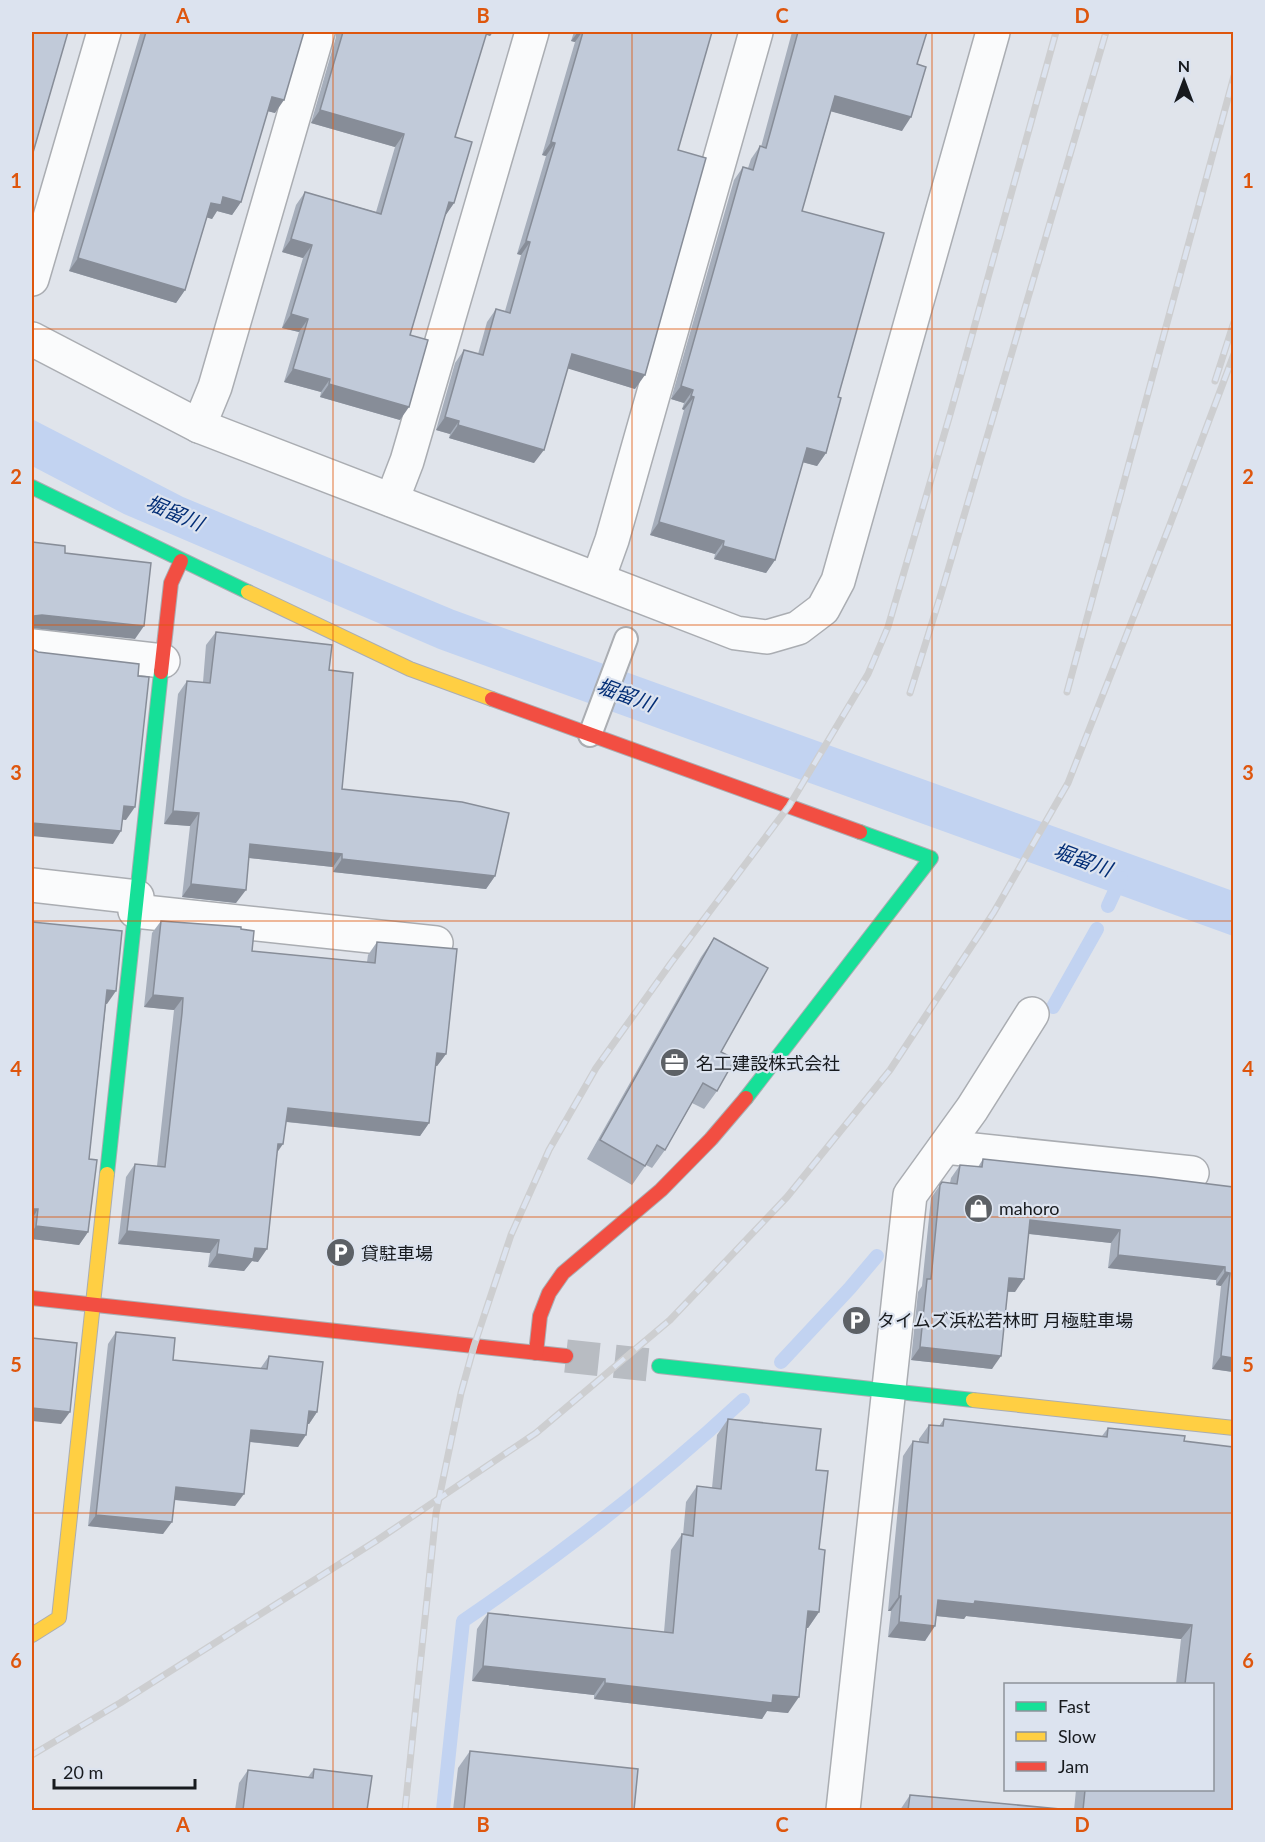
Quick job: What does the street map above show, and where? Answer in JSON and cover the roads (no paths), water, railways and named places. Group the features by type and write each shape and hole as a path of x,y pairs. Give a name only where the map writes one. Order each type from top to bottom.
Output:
{"street":[{"path":"32,279 104,32"},
{"path":"199,426 215,387 318,32"},
{"path":"392,500 407,461 532,32"},
{"path":"597,579 612,540 756,32"},
{"path":"32,339 199,426 736,633 767,637 798,628 823,609 838,581 993,32"},
{"path":"32,487 181,561 410,669 593,728 931,858 735,1112 661,1190 563,1273 549,1293 540,1316 536,1353"},
{"path":"32,1635 58,1618 171,583 181,561"},
{"path":"32,646 163,661"},
{"path":"32,885 136,904 436,943"},
{"path":"843,1810 910,1195 972,1108 1032,1014"},
{"path":"945,1147 1192,1173"},
{"path":"32,1298 566,1356"},
{"path":"659,1366 1233,1428"}],"lane":[{"path":"593,728 626,639"}],"water":[{"name":"堀留川","path":"32,419 183,497 454,610 1233,891 1233,936 439,649 124,514 32,466"}],"waterway":[{"path":"1108,906 1121,878"},
{"path":"1053,1007 1097,929"},
{"path":"781,1362 877,1256"},
{"path":"443,1810 463,1621 608,1516 676,1460 743,1400"}],"tunnel":[{"path":"566,1356 659,1366"}],"railway":[{"path":"405,1810 436,1513 461,1393 511,1235 549,1150 596,1068 671,963 789,806 868,674 888,627 951,411 1056,32"},
{"path":"910,693 1106,32"},
{"path":"1067,692 1234,76"},
{"path":"1215,381 1234,322"},
{"path":"32,1755 120,1703 376,1541 536,1433 670,1320 787,1197 890,1070 994,912 1068,783 1169,527 1234,354"}],"place":[{"name":"名工建設株式会社","path":"675,1063"},
{"name":"mahoro","path":"978,1208"},
{"name":"貸駐車場","path":"340,1253"},
{"name":"タイムズ浜松若林町 月極駐車場","path":"856,1320"}]}
